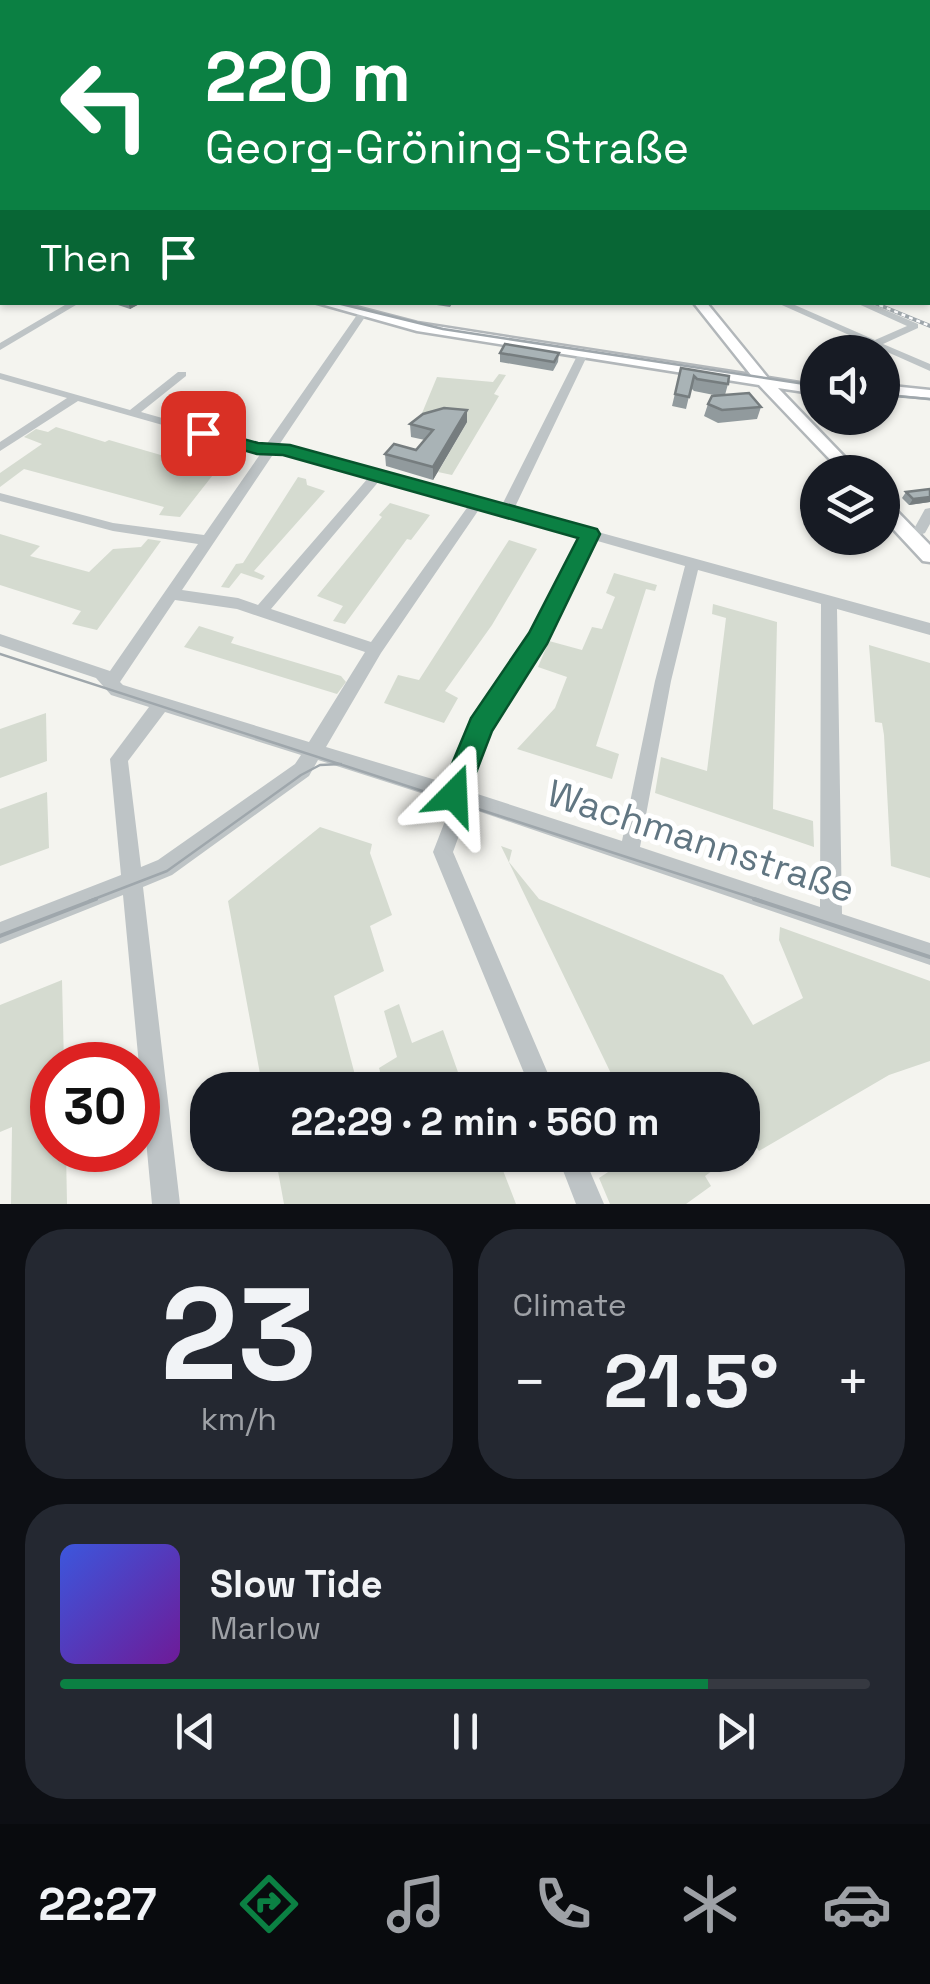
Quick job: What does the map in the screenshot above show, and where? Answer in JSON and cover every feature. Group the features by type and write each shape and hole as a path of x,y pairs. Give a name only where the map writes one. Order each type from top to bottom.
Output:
{"main road":[{"path":"702,305 836,455"},
{"path":"363,306 453,327 800,386"},
{"path":"363,306 583,354 800,381"},
{"path":"900,392 930,398"},
{"path":"900,397 930,398"},
{"path":"900,525 930,556"}],"street":[{"path":"0,347 73,305"},
{"path":"786,305 854,335"},
{"path":"865,305 915,326 895,335"},
{"path":"110,682 363,306"},
{"path":"0,329 23,334"},
{"path":"506,510 583,354"},
{"path":"900,355 930,368"},
{"path":"133,413 182,374"},
{"path":"0,376 257,449 270,448 506,510 930,629"},
{"path":"0,448 77,397"},
{"path":"261,611 377,475"},
{"path":"0,496 113,527 206,540"},
{"path":"0,933 133,882 202,845 302,770 375,649 477,503"},
{"path":"909,534 920,530 930,512"},
{"path":"535,1072 443,852 480,726 538,638 590,534"},
{"path":"629,854 693,563"},
{"path":"171,594 261,611 375,649"},
{"path":"829,601 832,921"},
{"name":"Wachmannstraße","path":"0,640 102,673 116,690 458,796 930,954"},
{"path":"161,705 119,759 166,1204"},
{"path":"577,1172 590,1204"}],"shaded area":[{"path":"499,374 506,375 494,394 499,396 452,475 438,472 467,422 420,418 437,377 493,382"},
{"path":"56,427 216,471 180,517 159,515 164,507 24,469 0,487 0,473 42,444 24,437 36,429 48,432"},
{"path":"298,477 325,491 254,571 265,576 262,580 241,573 229,588 221,587 236,564 243,563"},
{"path":"390,503 430,515 411,540 407,539 345,624 333,621 343,606 317,596"},
{"path":"0,534 40,546 30,556 89,572 113,549 141,547 148,539 161,541 97,630 72,624 81,611 0,585"},
{"path":"509,540 537,549 492,625 445,691 458,698 444,723 384,703 398,675 419,680"},
{"path":"614,573 657,585 655,591 646,589 596,746 619,754 612,779 517,749 555,708 567,677 538,667 549,641 582,650 592,627 602,629 615,597 606,593"},
{"path":"713,604 777,622 773,809 813,821 814,847 655,793 661,757 707,771 726,618 712,614"},
{"path":"199,626 234,637 231,643 341,676 346,682 337,694 184,647"},
{"path":"869,645 930,663 930,878 891,866 884,735 882,723 875,722"},
{"path":"46,713 47,761 0,778 0,729"},
{"path":"47,792 49,848 0,866 0,809"},
{"path":"320,827 372,844 370,853 392,915 370,926 384,971 334,996 354,1072 260,1072 228,901"},
{"path":"501,846 512,850 509,862 539,899 723,975 753,1025 803,998 779,940 780,927 930,981 930,1061 889,1075 760,1150 760,1072 610,1072"},
{"path":"62,980 63,1042 30,1042 30,1172 66,1172 67,1204 11,1204 12,1127 0,1132 0,1005"},
{"path":"399,1004 412,1043 443,1030 458,1072 380,1072 379,1068 397,1057 384,1011"},
{"path":"278,1172 504,1172 516,1204 284,1204"},
{"path":"608,1172 711,1172 705,1176 711,1186 686,1204 610,1204 599,1178"}],"building":[{"path":"505,344 559,353 554,362 500,353"},
{"path":"681,368 729,376 728,384 694,376 689,397 675,394"},
{"path":"749,393 761,407 722,410 708,404 712,396"},
{"path":"444,408 467,410 433,467 385,454 394,444 416,450 433,430 410,424 423,414"},
{"path":"930,489 930,497 913,499 906,492"}],"tram line":[{"path":"345,305 443,329 800,383"},
{"path":"900,396 930,399"},
{"path":"0,654 340,764"},
{"path":"89,901 167,871 301,775 320,765 340,764"},
{"path":"340,764 762,901"},
{"path":"0,936 96,899"},
{"path":"754,899 930,957"}],"railway":[{"path":"879,305 930,326"}],"route":[{"path":"203,433 257,449 284,449 590,534 538,638 480,726 454,795"}]}
